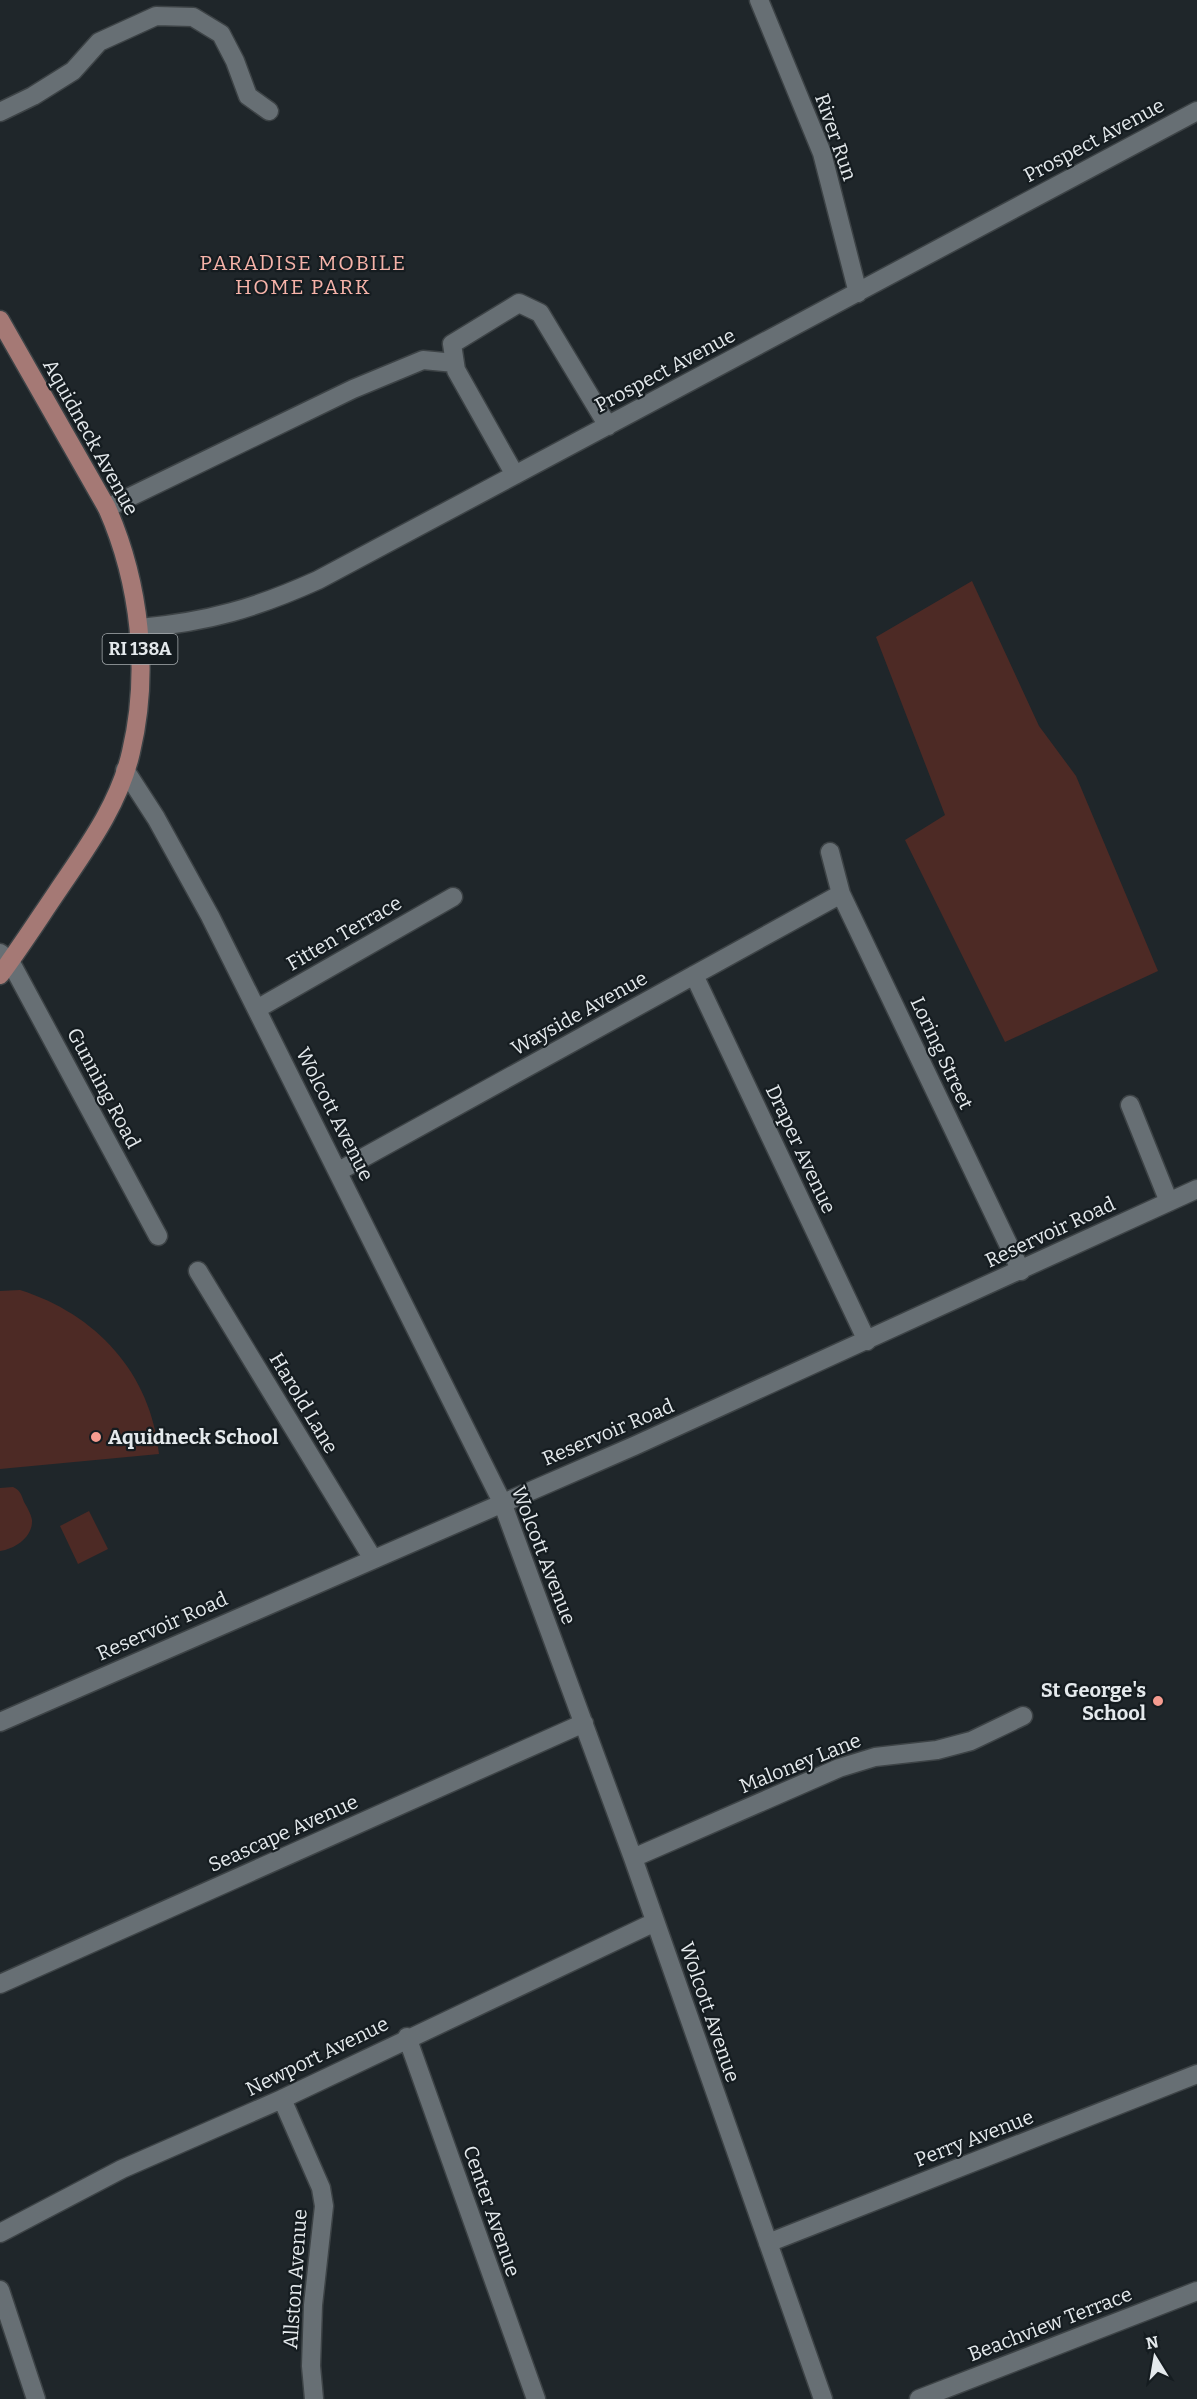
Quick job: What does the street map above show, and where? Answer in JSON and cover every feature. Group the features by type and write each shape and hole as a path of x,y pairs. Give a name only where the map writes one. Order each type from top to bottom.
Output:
{"main road":[{"name":"Aquidneck Avenue","path":"0,320 107,508 120,536 140,628 139,706 131,754 125,770 101,827 3,963"}],"street":[{"name":"River Run","path":"759,0 822,153 858,293"},
{"path":"0,112 33,96 73,71 99,42 156,16 193,17 221,34 235,61 248,96 269,111"},
{"name":"Prospect Avenue","path":"140,628 220,618 286,594 608,426 1197,111"},
{"path":"515,475 456,370 452,344 519,303 540,313 608,426"},
{"path":"107,508 353,389 403,368 423,360 455,363"},
{"name":"Wolcott Avenue","path":"125,770 156,818 205,906 502,1502 633,1858 823,2399"},
{"name":"Loring Street","path":"830,852 841,894 1021,1271"},
{"name":"Wayside Avenue","path":"339,1171 841,894"},
{"name":"Fitten Terrace","path":"257,1009 453,897"},
{"name":"Gunning Road","path":"3,963 158,1236"},
{"name":"Draper Avenue","path":"694,975 867,1341"},
{"path":"1130,1105 1169,1202"},
{"name":"Reservoir Road","path":"0,1722 867,1341 1197,1189"},
{"name":"Harold Lane","path":"198,1271 373,1559"},
{"name":"Maloney Lane","path":"633,1858 839,1768 875,1757 937,1750 971,1742 1023,1716"},
{"name":"Seascape Avenue","path":"0,1984 584,1724"},
{"name":"Newport Avenue","path":"0,2233 122,2169 282,2099 407,2037 654,1922"},
{"name":"Center Avenue","path":"407,2037 536,2399"},
{"name":"Perry Avenue","path":"768,2243 1197,2074"},
{"name":"Allston Avenue","path":"282,2099 321,2188 324,2206 314,2305 311,2366 314,2399"},
{"path":"0,2290 36,2399"},
{"name":"Beachview Terrace","path":"919,2399 1197,2291"}],"shaded area":[{"path":"972,581 1039,726 1076,776 1158,971 1005,1042 905,840 945,815 876,637"},
{"path":"20,1290 73,1314 115,1351 132,1373 145,1398 154,1425 159,1454 0,1469 0,1291"},
{"path":"13,1487 20,1493 29,1511 32,1526 30,1532 17,1545 0,1551 0,1488"},
{"path":"89,1511 108,1549 78,1564 60,1526"}],"place":[{"name":"Aquidneck School","path":"96,1437"},
{"name":"St George's School","path":"1158,1701"}],"district":[{"name":"PARADISE MOBILE HOME PARK","path":"303,275"}]}
